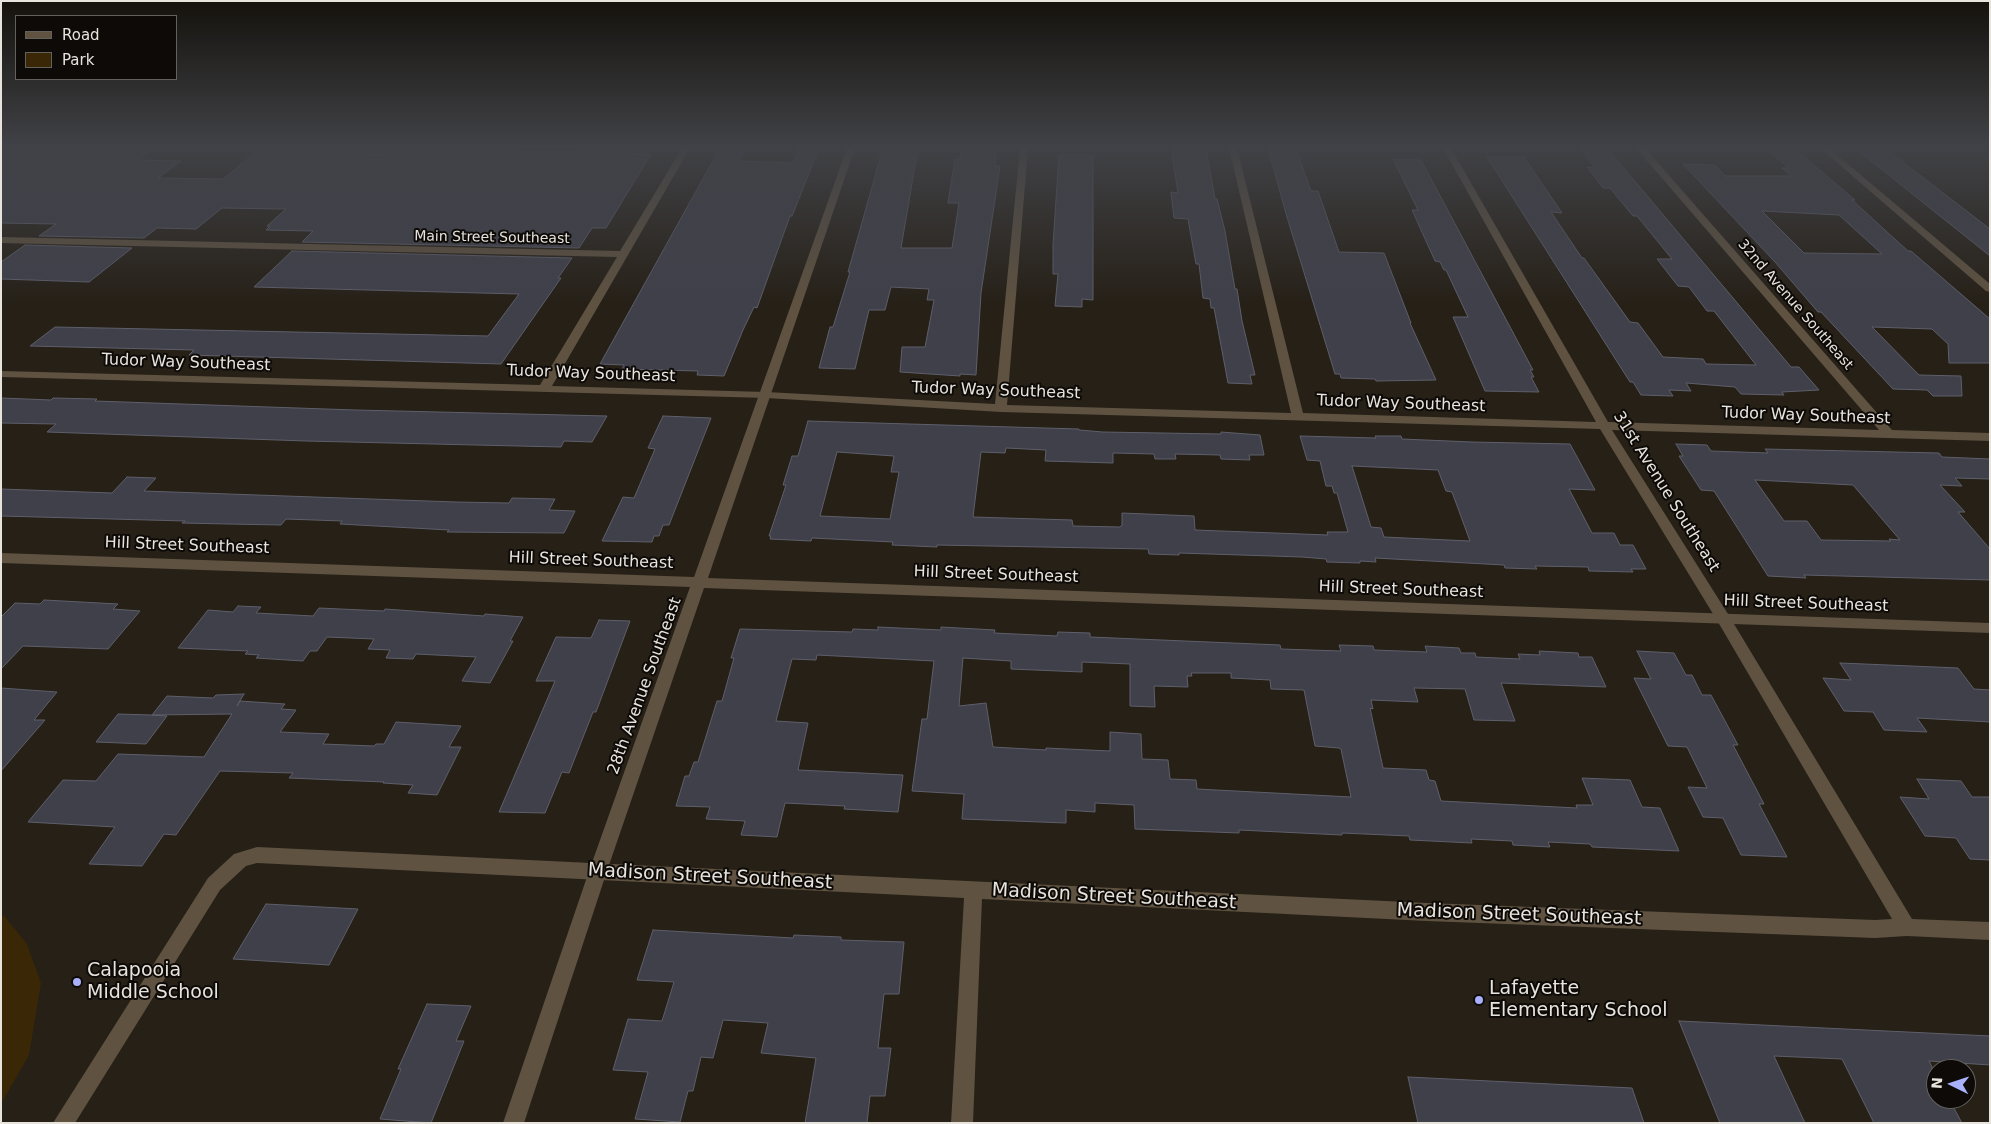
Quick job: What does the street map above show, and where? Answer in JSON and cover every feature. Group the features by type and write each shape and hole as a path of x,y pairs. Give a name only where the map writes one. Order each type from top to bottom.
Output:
{"street":[{"path":"544,389 654,200"},
{"name":"28th Avenue Southeast","path":"513,1123 598,871 701,582 833,200"},
{"path":"1000,408 1019,200"},
{"path":"1246,200 1298,417"},
{"name":"31st Avenue Southeast","path":"1477,200 1604,426 1722,618 1907,927"},
{"name":"32nd Avenue Southeast","path":"1686,200 1889,434"},
{"path":"1886,200 1990,289"},
{"name":"Main Street Southeast","path":"1,240 622,254"},
{"name":"Tudor Way Southeast","path":"1,374 766,395 1000,408 1990,437"},
{"name":"Hill Street Southeast","path":"1,558 1990,628"},
{"name":"Madison Street Southeast","path":"63,1123 214,884 240,860 257,855 274,854 1507,915 1875,929 1907,927 1990,931"},
{"path":"962,1123 973,890"}],"green space":[{"path":"1,915 5,917 27,944 41,983 29,1055 1,1104"}],"building":[{"path":"1,200 623,200 606,228 592,228 579,248 302,242 313,231 266,230 270,226 267,226 286,209 222,208 196,229 157,228 144,238 39,236 56,224 1,223"},
{"path":"691,200 798,200 792,216 790,216 757,308 754,307 724,376 697,375 698,371 622,369 624,365 600,364"},
{"path":"868,200 909,200 901,248 952,248 959,203 948,203 948,200 995,200 981,293 976,375 960,374 960,376 900,372 902,347 925,347 934,300 927,300 929,289 891,287 885,310 869,310 855,369 819,368 830,327 833,327 850,272 848,272"},
{"path":"1056,200 1093,200 1093,300 1082,299 1082,307 1055,306 1058,274 1053,274"},
{"path":"1172,200 1217,200 1255,375 1250,375 1252,384 1228,383 1214,308 1211,308 1210,299 1203,298 1199,264 1196,264 1188,219 1174,218"},
{"path":"1282,200 1321,200 1339,252 1384,253 1410,323 1436,380 1376,381 1375,379 1341,378 1340,374 1335,374"},
{"path":"1413,200 1443,200 1533,370 1530,370 1534,377 1531,377 1539,392 1485,391 1453,317 1468,317 1446,270 1444,270 1440,262 1435,261 1412,210 1418,210"},
{"path":"1515,200 1553,200 1562,213 1551,212 1582,258 1584,258 1630,322 1638,323 1663,357 1703,359 1706,364 1756,365 1714,311 1707,311 1689,287 1678,286 1657,259 1672,259 1637,216 1633,216 1620,200 1651,200 1791,367 1799,367 1819,390 1782,392 1784,395 1741,394 1735,387 1686,383 1691,391 1669,390 1673,396 1641,395 1633,382 1630,382"},
{"path":"1717,200 1852,200 1908,251 1911,251 1990,319 1990,363 1949,363 1948,344 1932,329 1872,327 1919,375 1961,376 1962,396 1933,396 1927,390 1893,389 1821,312 1818,312 1775,262","holes":["1762,211 1839,215 1882,254 1804,253"]},
{"path":"1921,200 1953,200 1990,229 1990,256"},
{"path":"25,245 132,248 89,282 1,279 1,262"},
{"path":"292,251 572,258 558,278 561,278 501,364 189,355 194,350 30,346 55,327 488,336 519,294 254,287"},
{"path":"1,398 97,399 95,401 607,416 592,442 564,441 561,447 306,441 47,432 56,424 1,423"},
{"path":"663,416 711,418 669,525 663,525 659,536 654,536 652,542 602,541 623,497 634,498 655,449 648,448"},
{"path":"808,421 1079,429 1103,432 1221,434 1221,432 1260,435 1264,455 1249,455 1250,460 1221,459 1220,455 1175,454 1176,459 1155,459 1154,454 1113,453 1113,463 1045,461 1046,450 1006,448 1005,453 981,452 973,517 1072,520 1073,526 1120,527 1122,525 1122,513 1194,516 1195,530 1328,535 1327,532 1348,532 1337,493 1334,493 1332,486 1326,486 1320,461 1307,460 1300,436 1376,438 1375,436 1401,436 1402,439 1570,444 1595,490 1569,489 1592,533 1614,533 1620,545 1633,545 1646,569 1631,569 1633,572 1589,571 1588,567 1535,566 1537,569 1505,568 1504,565 1375,558 1376,562 1360,561 1360,563 1327,562 1326,559 1302,557 1179,553 1179,555 1149,554 1148,549 937,545 937,547 892,545 893,542 812,538 811,541 770,539 771,536 769,536 786,485 783,485 792,456 798,456","holes":["837,452 894,456 891,472 899,472 890,519 820,516","1352,466 1438,470 1446,491 1452,492 1470,541 1384,537 1381,528 1371,527"]},
{"path":"1676,444 1707,445 1711,451 1768,453 1765,449 1939,453 1942,457 1990,459 1990,479 1955,478 1962,486 1940,485 1965,512 1958,512 1990,549 1990,580 1804,575 1806,578 1768,576 1714,491 1701,490 1679,456 1683,456","holes":["1755,480 1853,485 1900,540 1821,540 1807,521 1784,521"]},
{"path":"127,477 156,478 144,491 456,502 509,503 512,498 555,499 549,510 575,511 564,533 447,532 449,530 340,524 342,521 286,519 281,525 1,516 1,489 112,493"},
{"path":"44,600 118,604 113,609 140,611 108,649 23,646 1,669 1,617 15,603 40,604"},
{"path":"238,606 261,607 256,613 313,616 319,608 384,611 385,609 523,617 510,641 513,641 490,683 462,681 476,657 416,654 413,659 386,658 390,650 368,649 374,639 327,637 317,651 310,651 303,661 256,658 259,655 245,654 248,651 178,648 208,610 233,612"},
{"path":"599,620 630,621 596,712 593,712 569,773 562,772 545,813 499,812 555,681 536,681 556,637 591,638"},
{"path":"878,627 941,630 941,627 995,630 994,633 1057,636 1058,632 1090,633 1090,637 1280,645 1281,649 1341,651 1339,645 1373,646 1374,650 1427,652 1425,646 1459,648 1461,653 1475,653 1476,657 1520,659 1518,654 1540,655 1539,651 1578,653 1579,657 1592,657 1606,687 1501,683 1515,721 1474,720 1465,689 1414,688 1418,702 1371,700 1373,709 1370,708 1383,768 1426,770 1429,780 1435,781 1441,801 1577,808 1576,805 1593,805 1582,778 1630,780 1642,807 1660,808 1679,851 1592,847 1590,844 1548,842 1550,847 1513,845 1512,841 1471,839 1472,843 1410,840 1409,836 1342,833 1342,835 1239,830 1239,833 1135,829 1134,805 1095,803 1095,812 1066,810 1066,823 962,819 964,794 912,791 922,719 927,719 934,661 817,655 816,660 792,659 776,721 808,723 798,770 903,775 898,812 844,809 845,806 785,803 777,837 741,835 745,821 706,819 710,807 676,806 685,776 689,776 694,762 698,762 717,701 722,701 734,658 731,658 740,629 852,632 853,629 878,630","holes":["963,658 1011,661 1011,669 1082,672 1082,662 1130,664 1130,706 1155,707 1154,686 1188,687 1187,676 1192,676 1191,673 1231,673 1231,678 1270,680 1271,689 1304,690 1315,746 1341,749 1351,797 1197,789 1196,780 1170,779 1168,760 1142,759 1141,734 1110,732 1110,751 993,747 986,703 959,706"]},
{"path":"1637,651 1674,653 1686,675 1692,675 1702,695 1711,695 1738,745 1733,745 1764,804 1759,804 1787,857 1741,855 1723,818 1703,817 1688,787 1707,788 1687,747 1668,746 1634,678 1651,679"},
{"path":"1840,663 1958,668 1974,689 1990,690 1990,722 1917,718 1927,732 1884,730 1873,712 1844,711 1823,678 1851,680"},
{"path":"1,688 57,692 34,720 45,720 1,771"},
{"path":"244,694 237,706 240,701 285,704 281,709 296,710 280,732 329,734 323,744 374,746 376,744 384,744 396,722 461,726 449,747 461,747 437,795 408,793 413,785 289,778 293,773 220,771 176,835 164,834 142,866 89,864 115,827 28,822 63,780 96,781 118,754 204,757 232,714 152,715 167,696 213,698 216,695"},
{"path":"118,714 167,716 146,744 96,742"},
{"path":"1917,779 1961,781 1972,797 1990,797 1990,860 1970,859 1956,838 1925,836 1900,797 1929,799"},
{"path":"266,904 358,909 329,965 233,959"},
{"path":"653,930 793,938 794,935 841,937 841,940 904,942 899,994 884,994 878,1048 891,1048 885,1096 870,1096 867,1123 805,1123 816,1058 761,1053 768,1023 723,1020 713,1058 701,1057 693,1091 688,1091 680,1122 635,1119 648,1072 613,1070 628,1019 662,1021 674,982 637,980"},
{"path":"427,1004 471,1006 456,1041 464,1041 431,1123 380,1119 401,1069 398,1069"},
{"path":"1679,1021 1990,1036 1990,1065 1976,1064 1976,1059 1926,1059 1926,1109 1954,1109 1962,1123 1874,1123 1842,1059 1774,1056 1805,1123 1720,1123"},
{"path":"1408,1077 1632,1088 1644,1123 1418,1123"}],"place":[{"name":"Calapooia Middle School","path":"77,982"},
{"name":"Lafayette Elementary School","path":"1479,1000"}]}
